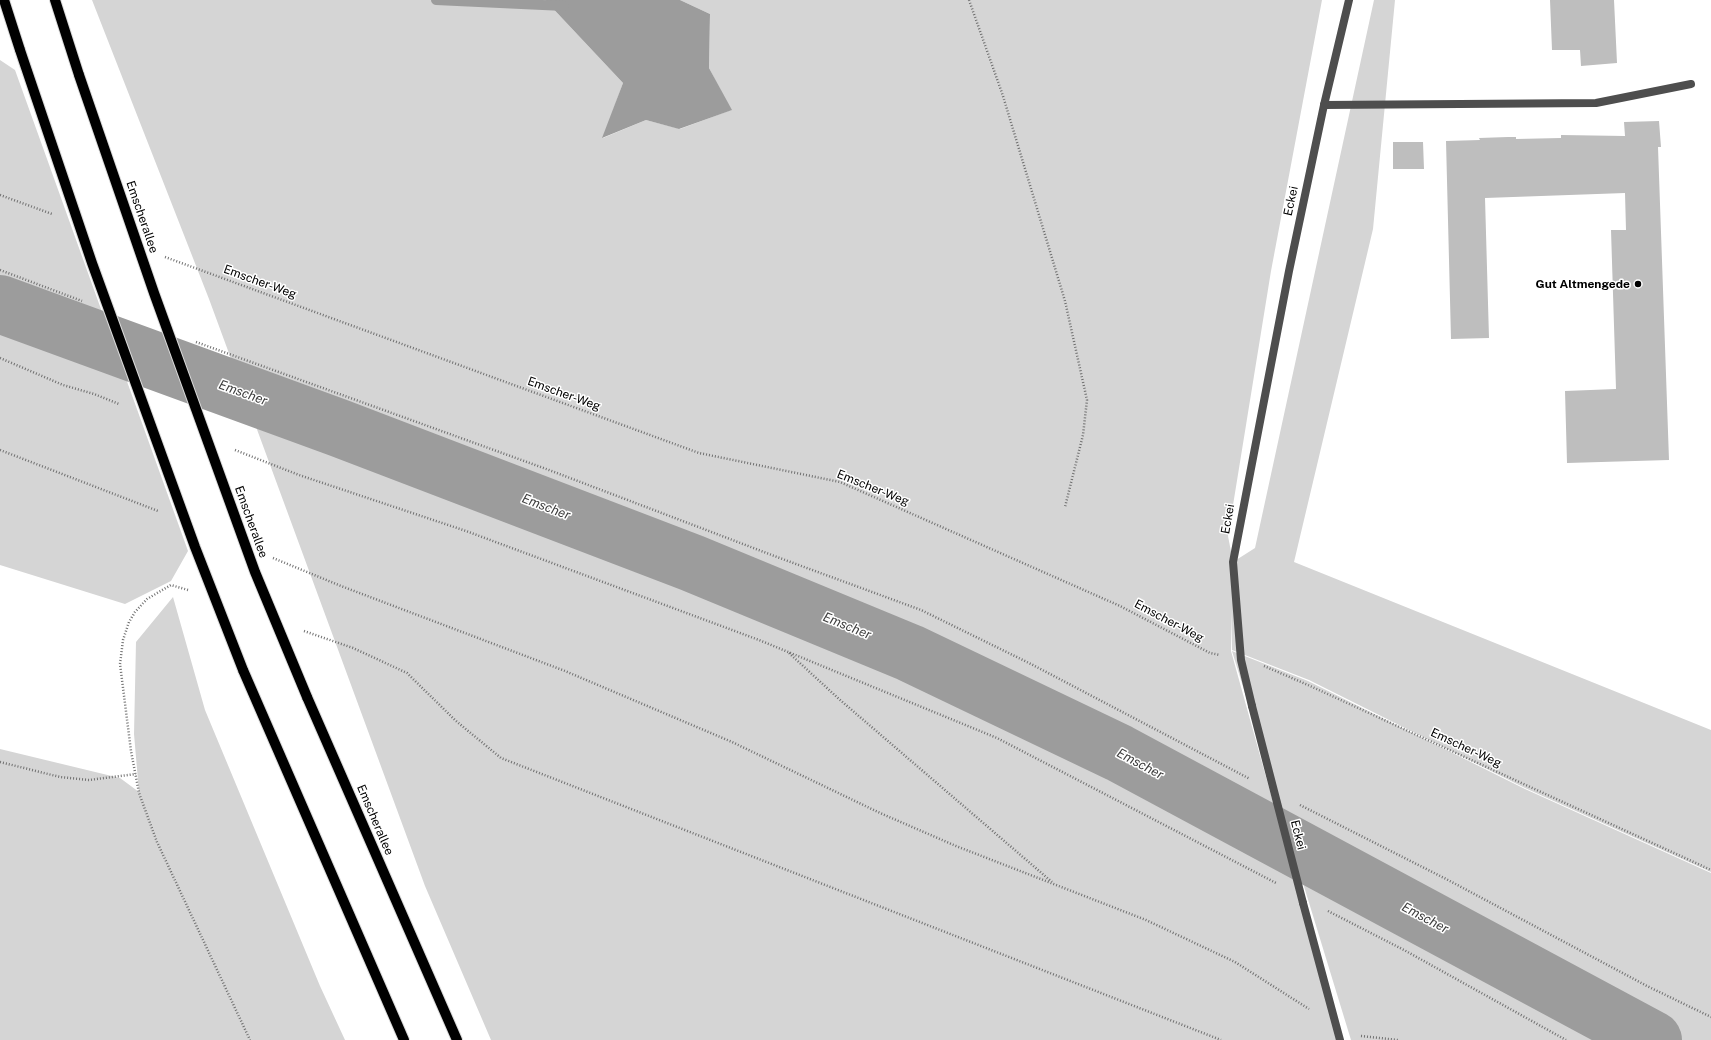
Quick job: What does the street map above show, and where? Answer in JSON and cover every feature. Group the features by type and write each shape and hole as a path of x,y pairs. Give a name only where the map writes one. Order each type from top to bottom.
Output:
{"main road":[{"path":"4,0 94,270 195,547 243,670 404,1040"},
{"name":"Emscherallee","path":"55,0 154,293 252,564 307,696 457,1040"}],"street":[{"name":"Eckei","path":"1340,1040 1303,903 1241,660 1233,562 1288,271 1324,105 1349,0"},
{"path":"1324,105 1596,103 1691,84"}],"path":[{"path":"969,0 1002,96 1065,301 1086,400 1083,435 1065,507"},
{"path":"0,195 58,217"},
{"name":"Emscher-Weg","path":"160,255 699,453 840,482 1120,606 1210,652 1270,668 1711,870"},
{"path":"0,270 89,303"},
{"path":"193,341 549,470 921,610 1031,664 1256,782"},
{"path":"0,358 63,385 94,394 123,406"},
{"path":"233,449 299,475 466,531 787,651 997,738 1278,884"},
{"path":"0,450 165,514"},
{"path":"268,556 341,586 565,671 732,742 880,813 956,846 1146,920 1235,962 1336,1027"},
{"path":"193,592 171,585 147,599 135,612 129,622 123,640 120,664 139,793 158,842 250,1040"},
{"path":"302,631 353,648 407,673 456,721 501,758 1221,1040"},
{"path":"787,651 839,699 1053,884"},
{"path":"0,762 60,777 89,780 136,774"},
{"path":"1298,804 1448,880 1647,986 1711,1017"},
{"path":"1327,910 1404,950 1566,1040"},
{"path":"1340,1040 1363,1035 1398,1040"}],"shaded area":[{"path":"92,0 545,0 623,83 603,138 646,120 680,129 731,110 709,68 710,14 680,0 1322,0 1271,271 1228,536 1233,562 1255,548 1374,0 1395,0 1373,229 1294,562 1711,730 1711,872 1525,788 1309,680 1232,650 1232,610 1231,651 1339,1040 491,1040 425,886 209,299"},
{"path":"545,0 680,0 710,14 709,68 732,110 679,129 646,120 602,138 623,83"},
{"path":"0,60 15,70 188,551 171,581 125,604 0,565"},
{"path":"173,597 205,710 320,986 345,1040 0,1040 0,749 120,778 139,792 134,734 136,642"},
{"path":"1232,651 1308,681 1525,789 1711,873 1711,1040 1351,1040"}],"building":[{"path":"1550,0 1614,0 1617,63 1581,66 1580,50 1552,50"},
{"name":"Gut Altmengede","path":"1659,121 1661,147 1658,147 1669,460 1567,463 1565,391 1616,389 1611,230 1626,230 1625,193 1485,198 1489,338 1451,339 1446,141 1508,137 1516,137 1516,139 1561,138 1561,135 1625,136 1624,122"},
{"path":"1393,142 1423,142 1424,169 1393,169"}],"waterway":[{"path":"436,0 564,6"},
{"name":"Emscher","path":"0,304 339,428 692,563 910,653 1119,753 1653,1040"}],"place":[{"name":"Gut Altmengede","path":"1638,284"}]}
